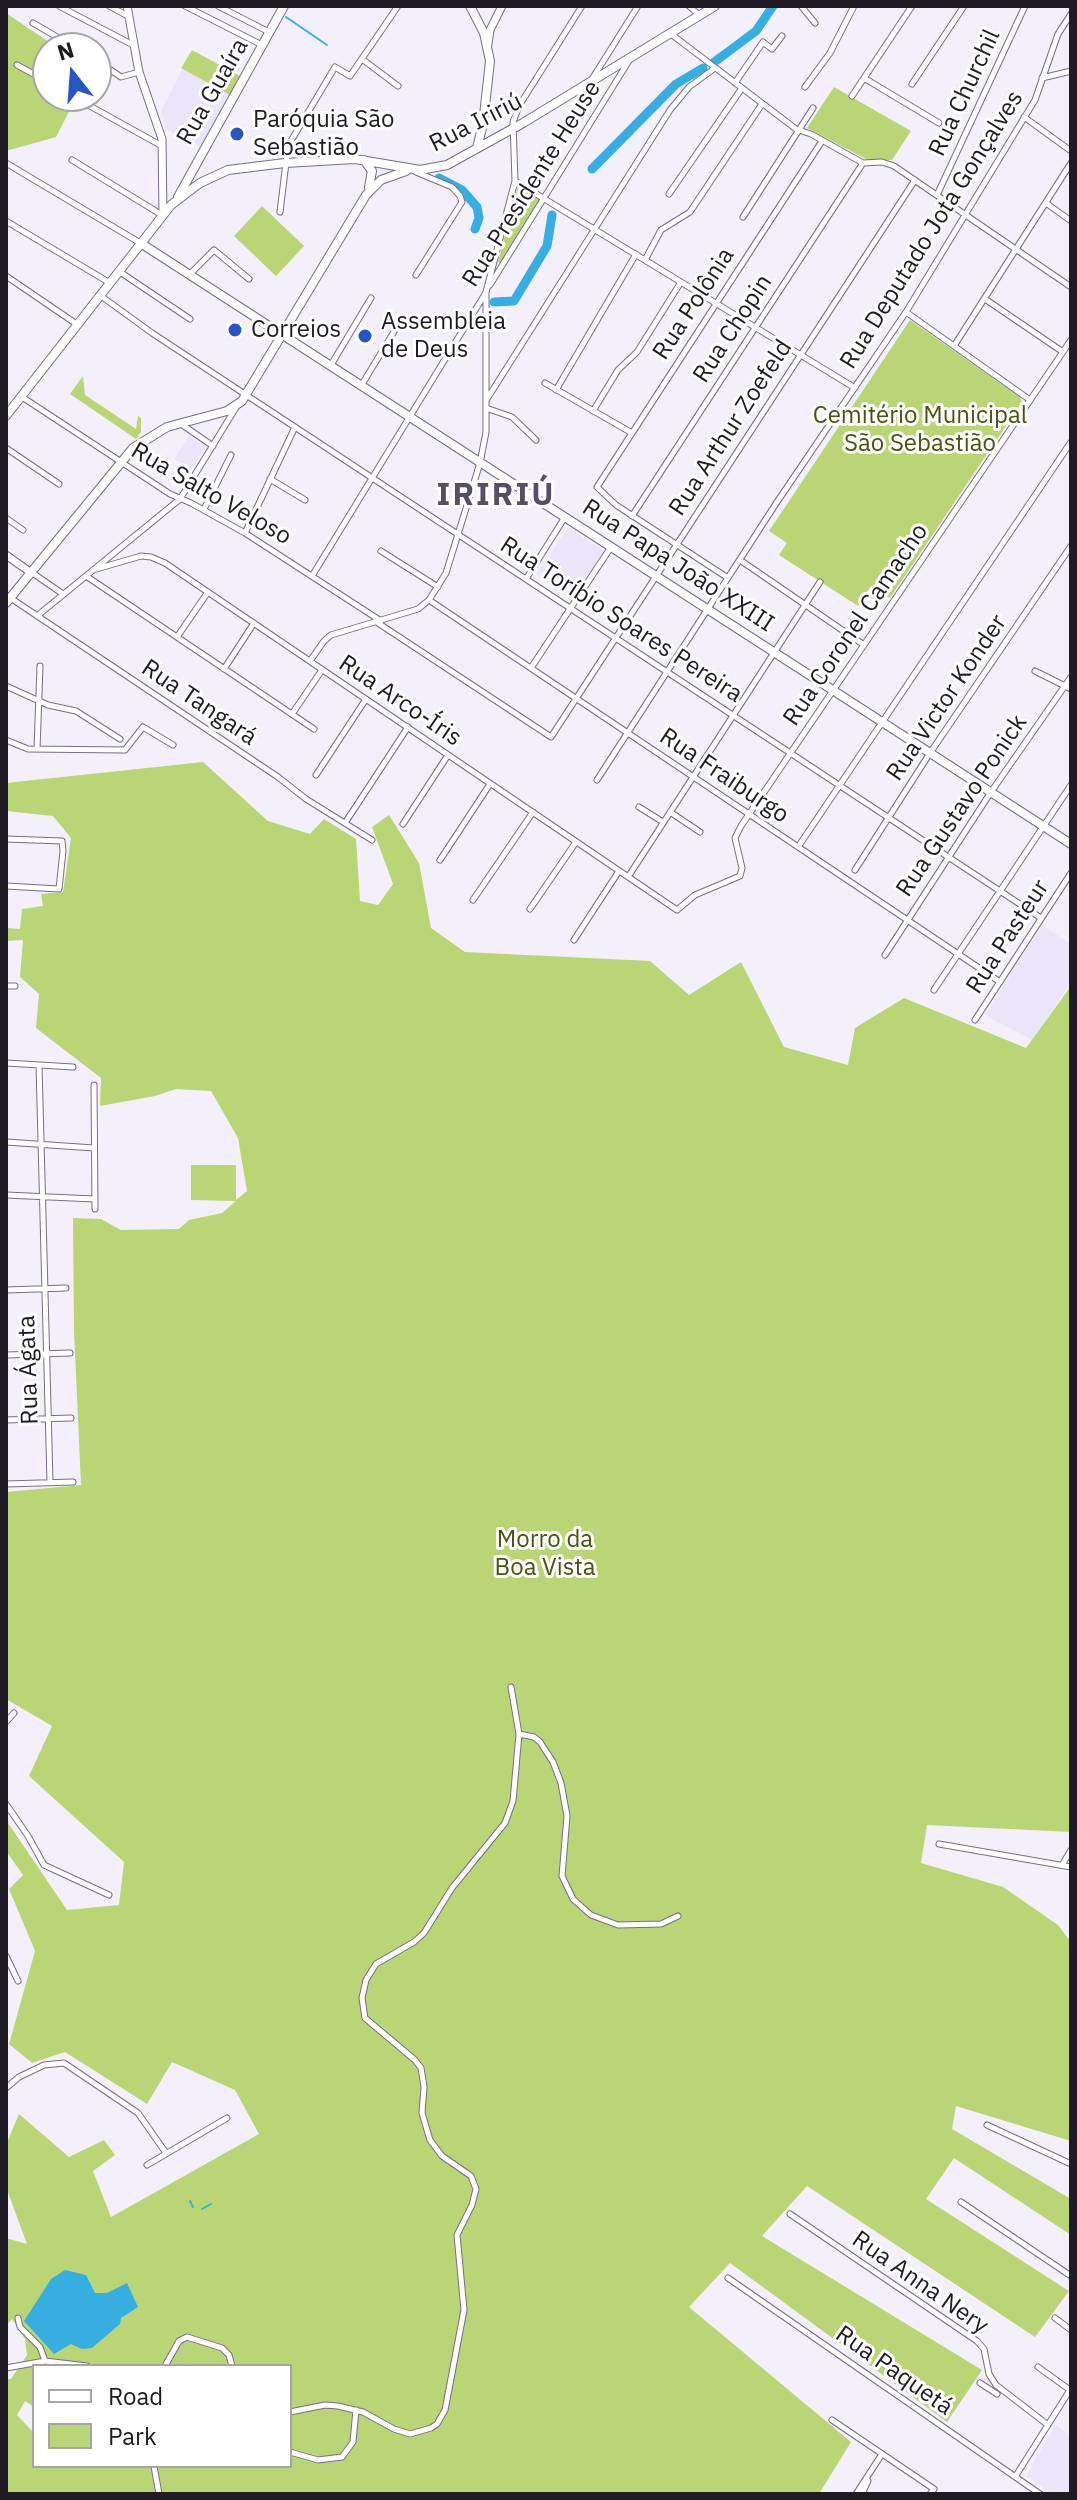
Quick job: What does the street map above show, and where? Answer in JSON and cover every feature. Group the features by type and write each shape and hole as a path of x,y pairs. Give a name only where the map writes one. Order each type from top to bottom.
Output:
{"main road":[{"name":"Rua Guaíra","path":"178,197 284,6"},
{"path":"470,6 488,46 489,70 483,124 476,149"},
{"name":"Rua Iririú","path":"6,416 178,197 208,178 228,170 285,163 364,160 411,170 442,167 513,129 715,6"},
{"path":"483,124 487,135 496,138"},
{"path":"364,160 371,168 372,175 366,195"},
{"path":"7,598 120,462 149,436 179,423 221,413 238,405 366,195 381,180 411,170"},
{"name":"Rua Papa João XXIII","path":"142,244 1071,844"}],"street":[{"path":"59,6 134,46"},
{"path":"109,6 129,16"},
{"path":"72,160 163,215 163,147 157,117 139,72 127,6"},
{"path":"185,6 263,45"},
{"path":"218,6 270,33"},
{"path":"280,212 288,146 335,67 350,76 398,6"},
{"path":"488,46 494,19 502,6"},
{"path":"310,661 331,635 411,612 429,600 449,565 480,463 486,432 486,292 515,181 513,129 519,106 582,6"},
{"path":"589,83 638,6"},
{"path":"689,6 700,15"},
{"path":"801,6 815,23"},
{"path":"805,87 830,53 854,6"},
{"path":"852,96 912,6"},
{"path":"912,84 964,6"},
{"name":"Rua Churchil","path":"937,195 1025,6"},
{"name":"Rua Deputado Jota Gonçalves","path":"597,780 906,312 1035,100 1058,34 1071,14"},
{"path":"478,23 485,25 494,19"},
{"path":"33,23 48,32"},
{"path":"670,33 799,130 863,163 891,164 1071,287"},
{"path":"735,83 763,42 772,49 782,36"},
{"name":"Rua Presidente Heuse","path":"312,576 632,57"},
{"path":"362,59 398,86"},
{"path":"17,65 32,73"},
{"path":"486,404 677,101 711,65"},
{"path":"112,71 121,77 139,72"},
{"path":"1042,78 1071,71"},
{"path":"864,78 939,123"},
{"path":"669,194 742,88"},
{"path":"645,260 661,230 690,212 762,104"},
{"path":"743,217 813,108"},
{"path":"101,112 163,147"},
{"path":"1024,117 1071,151"},
{"name":"Rua Polônia","path":"632,516 597,487 822,141"},
{"path":"6,163 142,244"},
{"name":"Rua Chopin","path":"632,516 863,163"},
{"path":"954,346 1071,163"},
{"path":"411,170 452,187 462,202 416,275"},
{"name":"Rua Arthur Zoefeld","path":"551,737 915,180"},
{"path":"515,181 855,388"},
{"path":"164,185 178,197"},
{"path":"1046,203 1071,221"},
{"path":"6,221 111,284"},
{"path":"189,275 214,250 249,279"},
{"path":"556,390 636,254"},
{"path":"120,272 190,319"},
{"path":"6,276 78,325"},
{"path":"593,411 618,370 637,352 681,282"},
{"name":"Rua Toríbio Soares Pereira","path":"101,296 246,395 1041,918"},
{"path":"331,366 371,298"},
{"path":"985,299 1063,352"},
{"path":"906,312 1030,400"},
{"path":"361,386 395,330"},
{"name":"Rua Coronel Camacho","path":"677,910 695,895 740,876 742,868 735,838 749,814 1071,340"},
{"path":"545,383 632,433"},
{"name":"Rua Salto Veloso","path":"22,397 120,462 180,499 245,533 312,576 551,737"},
{"path":"486,404 508,414 536,440"},
{"path":"37,616 180,499 238,405"},
{"path":"179,423 213,446"},
{"path":"245,533 295,427"},
{"path":"798,847 1071,442"},
{"path":"6,448 59,484"},
{"path":"204,509 231,455"},
{"path":"270,479 305,500"},
{"path":"632,516 728,578"},
{"path":"526,579 565,517"},
{"path":"6,518 23,530"},
{"name":"Rua Victor Konder","path":"855,870 930,753 1071,546"},
{"path":"531,668 611,547"},
{"path":"381,551 438,587"},
{"path":"6,555 63,594"},
{"name":"Rua Arco-Íris","path":"93,570 136,557 151,557 165,563 677,910"},
{"path":"740,560 864,645"},
{"path":"86,576 314,729"},
{"path":"628,877 820,582"},
{"path":"177,637 208,592"},
{"name":"Rua Tangará","path":"7,598 372,840"},
{"name":"Rua Fraiburgo","path":"429,600 1000,982"},
{"path":"224,669 254,623"},
{"path":"37,749 40,666"},
{"path":"292,714 322,670"},
{"path":"1035,671 1068,688"},
{"name":"Rua Gustavo Ponick","path":"885,955 991,792 1068,688 1071,677"},
{"path":"6,686 38,702 76,711 120,739"},
{"path":"316,775 366,699"},
{"path":"6,740 23,748 125,750 143,727 173,745"},
{"path":"345,823 408,727"},
{"path":"403,824 448,755"},
{"path":"440,860 490,784"},
{"path":"934,990 1071,785"},
{"path":"639,807 663,822"},
{"path":"473,900 533,812"},
{"path":"670,812 700,832"},
{"path":"6,839 62,841 59,889 6,886"},
{"path":"530,909 576,842"},
{"path":"574,940 619,871"},
{"name":"Rua Pasteur","path":"975,1020 1071,873"},
{"path":"6,986 15,986"},
{"path":"6,1063 73,1067"},
{"name":"Rua Ágata","path":"39,1065 50,1482"},
{"path":"94,1085 95,1209"},
{"path":"6,1142 94,1148"},
{"path":"6,1195 94,1199"},
{"path":"6,1290 66,1288"},
{"path":"6,1355 70,1353"},
{"path":"6,1420 71,1418"},
{"path":"6,1484 73,1482"},
{"path":"292,2412 325,2405 356,2410 410,2434 431,2428 442,2418 448,2400 464,2310 457,2235 472,2205 476,2189 471,2176 442,2156 430,2140 422,2113 424,2087 421,2068 365,2018 361,2006 366,1980 376,1964 424,1933 452,1888 505,1823 515,1784 519,1734 511,1687"},
{"path":"6,1722 14,1713"},
{"path":"519,1734 534,1737 540,1742 558,1773 567,1807 562,1876 573,1899 591,1915 618,1925 661,1924 678,1916"},
{"path":"6,1804 44,1865 109,1895"},
{"path":"939,1844 1071,1867"},
{"path":"1062,1865 1071,1850"},
{"path":"6,1956 18,1981"},
{"path":"6,2088 19,2077 44,2065 64,2063 138,2113 166,2153"},
{"path":"147,2165 227,2118"},
{"path":"987,2125 1071,2164"},
{"path":"961,2202 1071,2276"},
{"name":"Rua Anna Nery","path":"790,2214 977,2341 984,2349 995,2390"},
{"name":"Rua Paquetá","path":"728,2278 1040,2494"},
{"path":"18,2318 20,2327 40,2347 45,2361"},
{"path":"1055,2318 1071,2330"},
{"path":"166,2364 179,2341 187,2337 222,2348 229,2355 231,2364"},
{"path":"6,2368 45,2361 70,2364"},
{"path":"1015,2477 1071,2390 1038,2367"},
{"path":"980,2383 1048,2425"},
{"path":"292,2453 318,2460 342,2457 353,2442 356,2410"},
{"path":"832,2420 932,2491"},
{"path":"856,2494 882,2454"},
{"path":"154,2468 159,2494"},
{"path":"862,2494 873,2468"}],"shaded area":[{"path":"192,50 240,76 200,147 166,129 161,111"},
{"path":"189,436 206,447 191,470 174,459"},
{"path":"568,528 604,551 572,599 536,575"},
{"path":"1042,925 1071,944 1071,982 1032,1040 985,1015"},
{"path":"1055,2425 1071,2435 1071,2494 1052,2494 1026,2476"}],"green space":[{"path":"6,13 34,32 32,112 69,112 56,137 6,151"},
{"path":"192,50 240,76 230,95 181,68"},
{"path":"834,87 911,131 892,160 868,160 807,128"},
{"path":"518,186 540,200 501,264 498,262"},
{"path":"262,206 304,246 276,276 234,236"},
{"name":"Cemitério Municipal São Sebastião","path":"910,320 1020,397 1022,402 890,598 871,586 858,606 779,555 787,543 769,531"},
{"path":"83,376 85,395 136,429 138,416 141,418 141,432 136,439 70,394"},
{"name":"Morro da Boa Vista","path":"203,762 268,821 310,834 324,819 356,839 360,901 378,905 393,884 372,827 389,815 419,863 431,928 465,952 650,961 689,995 741,962 784,1047 848,1065 855,1028 904,998 1026,1048 1071,986 1071,1832 927,1825 921,1863 1003,1887 1058,1925 1071,1942 1071,2141 956,2106 952,2129 1071,2199 1071,2235 954,2158 926,2199 1069,2291 1035,2337 807,2186 762,2236 982,2370 947,2422 730,2263 689,2307 851,2442 819,2494 6,2494 6,2379 11,2379 27,2355 25,2339 12,2319 6,2326 6,2238 27,2244 6,2187 6,2145 19,2114 69,2157 104,2140 115,2155 93,2171 111,2217 259,2134 235,2090 172,2062 147,2104 65,2052 32,2063 9,2044 35,1951 9,1889 23,1875 6,1851 6,1820 67,1910 119,1905 124,1862 29,1776 52,1726 6,1699 6,1492 81,1485 73,1218 101,1219 121,1230 179,1229 189,1220 222,1213 236,1201 191,1200 191,1165 236,1165 236,1200 247,1191 238,1138 211,1091 176,1089 100,1106 101,1078 36,1028 39,994 20,977 23,940 6,941 6,928 20,929 22,909 43,906 41,894 63,892 71,838 53,816 6,811 6,783"}],"water":[{"path":"65,2270 86,2275 95,2293 107,2293 127,2283 138,2307 121,2318 120,2324 92,2348 82,2349 71,2344 54,2354 24,2321 51,2279"}],"waterway":[{"path":"713,63 756,31 773,6"},
{"path":"286,17 327,45"},
{"path":"592,169 676,84 703,68"},
{"path":"439,178 462,190 477,207 479,218 475,229"},
{"path":"494,302 514,301 547,246 552,215"},
{"path":"190,2201 193,2207"},
{"path":"202,2209 211,2204"}],"place":[{"name":"Paróquia São Sebastião","path":"237,134"},
{"name":"Correios","path":"235,330"},
{"name":"Assembleia de Deus","path":"365,336"}],"district":[{"name":"IRIRIÚ","path":"496,496"}]}
